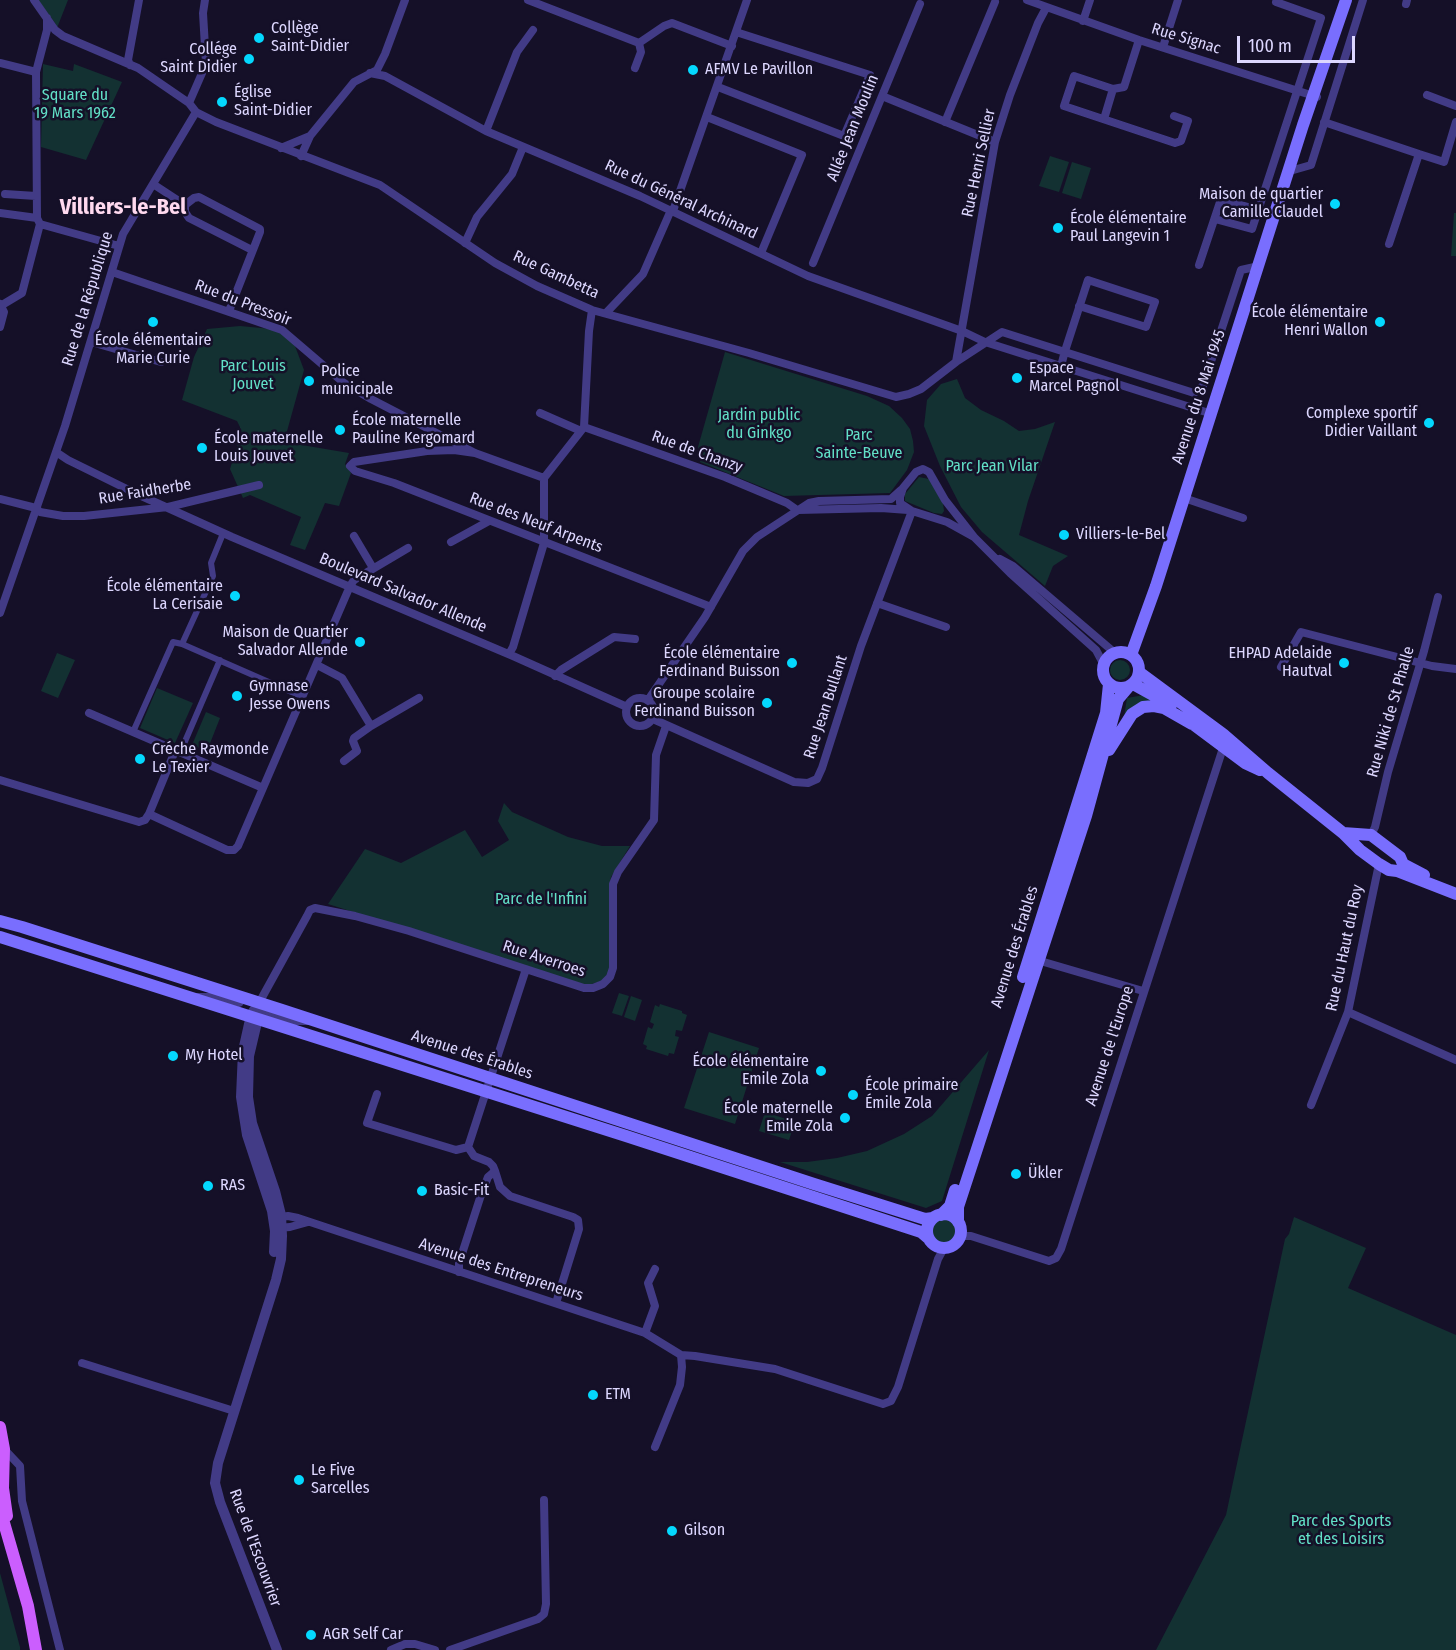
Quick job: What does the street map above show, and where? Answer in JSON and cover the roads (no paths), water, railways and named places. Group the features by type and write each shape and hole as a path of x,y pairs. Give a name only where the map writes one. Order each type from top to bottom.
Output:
{"main road":[{"name":"Avenue du 8 Mai 1945","path":"1131,656 1156,586 1290,171 1309,126 1346,0"},
{"path":"1121,652 1131,656 1137,663 1134,681 1119,688 1109,684 1103,673 1104,664 1108,658 1121,652"},
{"path":"1134,681 1169,704 1245,764 1268,774"},
{"path":"1134,681 1223,734 1268,774 1379,864 1389,870 1400,868 1456,887"},
{"name":"Avenue des Érables","path":"1086,816 1118,699 1134,681"},
{"name":"Avenue des Érables","path":"0,937 198,998 257,1012 313,1020 814,1184 925,1218 937,1216 950,1206 1106,713 1109,684"},
{"name":"Avenue des Érables","path":"958,1222 958,1207 1037,960 1110,747 1132,714 1143,707 1164,708 1192,724"},
{"path":"1342,833 1367,835 1400,857 1400,868"},
{"path":"1358,848 1358,838 1367,835"},
{"path":"1400,868 1456,894"},
{"name":"Avenue des Érables","path":"0,921 486,1093 921,1232 928,1238"},
{"path":"937,1216 951,1216 958,1222 960,1236 954,1245 944,1248 935,1246 928,1238 927,1227 937,1216"},
{"path":"0,1427 4,1449 3,1488 14,1559"},
{"path":"0,1509 28,1606 36,1650"},
{"path":"18,1574 30,1650"}],"street":[{"path":"34,0 55,30 63,36 130,65 189,103 196,112"},
{"path":"130,65 128,60 139,0"},
{"path":"189,103 206,64 203,12 205,0"},
{"path":"301,156 310,136 354,82 377,70 405,0"},
{"path":"528,0 639,43"},
{"path":"606,313 643,274 672,210 718,87 747,0"},
{"name":"Rue Signac","path":"1028,0 1139,40 1316,96"},
{"path":"1083,21 1090,0"},
{"path":"1163,47 1178,0"},
{"path":"1215,219 1252,229 1321,18 1276,2 1277,0"},
{"path":"1290,171 1311,165 1363,0"},
{"path":"945,122 995,2"},
{"name":"Allée Jean Moulin","path":"813,263 920,4"},
{"name":"Rue Henri Sellier","path":"962,331 995,142 1008,101 1046,8"},
{"path":"0,327 4,316 1,304 22,293 38,221 36,72 47,30 47,17"},
{"path":"639,43 672,23 732,46"},
{"path":"486,131 517,52 533,30"},
{"path":"718,87 844,136 870,75 736,32"},
{"path":"1139,40 1124,87 1113,89 1074,76 1064,106 1175,143 1181,141 1188,121 1174,116"},
{"path":"635,68 641,52 639,43"},
{"path":"0,63 36,72"},
{"name":"Rue du Général Archinard","path":"370,73 386,76 486,131 672,210 808,276 962,331 985,342 1212,414"},
{"path":"1104,119 1113,89"},
{"path":"1427,95 1456,106"},
{"path":"882,96 995,142"},
{"name":"Rue Gambetta","path":"196,112 280,148 380,185 465,243 537,286 592,310 896,397 921,389 956,362 1002,332 1194,393 1203,386 1241,270 1259,266"},
{"name":"Rue de la République","path":"0,613 92,342 119,246 134,214 196,112"},
{"path":"707,117 802,155 761,253"},
{"path":"1324,122 1444,162 1456,122"},
{"path":"280,148 310,136"},
{"path":"465,243 477,217 512,174 523,147"},
{"path":"1389,244 1419,154"},
{"path":"153,184 185,205"},
{"path":"5,194 36,196"},
{"path":"185,205 198,197 257,227 260,232 230,311"},
{"path":"1199,265 1221,199 1258,210"},
{"path":"185,205 185,212 189,218 252,250"},
{"path":"0,213 38,221 119,246"},
{"name":"Rue du Pressoir","path":"112,272 282,330 353,389 475,453 544,478"},
{"path":"1061,366 1079,306 1088,280 1155,302 1146,327 1079,306"},
{"path":"509,654 544,543 544,478 583,429 592,310"},
{"path":"956,362 962,331"},
{"path":"92,342 161,362"},
{"name":"Rue de Chanzy","path":"540,414 725,477 787,503 797,510"},
{"name":"Rue des Neuf Arpents","path":"475,453 454,450 428,451 354,462 350,466 355,471 394,483 711,607"},
{"name":"Boulevard Salvador Allende","path":"56,452 117,484 280,558 509,654 627,707"},
{"path":"648,700 711,607 750,544 809,503 891,499 919,470 929,472 945,500 975,537 1010,573 1096,650 1104,664"},
{"name":"Rue Faidherbe","path":"0,499 36,508 40,512 74,517 168,507 258,485"},
{"path":"903,488 899,500 912,511"},
{"path":"1184,498 1243,518"},
{"path":"797,510 880,508 912,511 947,522 975,537"},
{"name":"Rue Jean Bullant","path":"653,719 794,782 804,784 813,782 822,768 851,676 912,511"},
{"path":"451,542 489,521"},
{"path":"182,644 213,576 211,562 222,536"},
{"path":"354,536 373,568"},
{"path":"149,814 227,850 234,850 238,846 350,586 354,580 408,548"},
{"path":"994,556 1013,566 1115,653"},
{"name":"Rue Niki de St Phalle","path":"1367,835 1376,827 1388,771 1438,597"},
{"path":"877,603 946,627"},
{"path":"1281,667 1301,632 1432,666 1456,669"},
{"path":"555,676 561,669 614,638 635,639"},
{"path":"133,732 173,642 303,697"},
{"path":"0,780 139,822 145,820 220,660"},
{"path":"316,665 342,678 371,726"},
{"path":"344,761 357,751 354,738 419,698"},
{"path":"636,699 648,700 655,711 653,719 646,726 632,724 626,717 627,707 636,699"},
{"path":"89,713 263,788"},
{"name":"Rue Averroes","path":"257,1012 310,910 315,908 409,931 584,988 593,988 603,984 610,977 613,958 613,884 618,872 654,820 656,754 666,726"},
{"name":"Avenue de l'Europe","path":"960,1236 971,1236 1049,1261 1056,1258 1062,1249 1143,991 1223,748"},
{"name":"Rue du Haut du Roy","path":"1311,1105 1348,1012 1379,864"},
{"path":"1037,960 1143,991"},
{"path":"468,1147 526,969"},
{"path":"198,998 240,1019 245,1026 241,1070 242,1110 247,1135 278,1223"},
{"path":"246,1033 257,1012"},
{"path":"257,1012 249,1056 248,1097 252,1123 275,1191 278,1223"},
{"path":"1348,1012 1456,1060"},
{"path":"377,1094 367,1123 456,1150 468,1147"},
{"path":"468,1147 474,1156 489,1162 500,1188 510,1196 573,1217 578,1221 579,1229 556,1303"},
{"path":"459,1272 459,1263 481,1195 488,1177 495,1172"},
{"name":"Avenue des Entrepreneurs","path":"278,1223 308,1222 556,1303 645,1333 681,1355 775,1369 883,1404 891,1401 898,1387 938,1259 944,1248"},
{"name":"Rue de l'Escouvrier","path":"277,1650 217,1491 215,1478 271,1294 278,1223"},
{"path":"645,1333 655,1306 648,1283 655,1269"},
{"path":"655,1447 680,1385 681,1355"},
{"path":"82,1363 234,1411"},
{"path":"4,1449 20,1466 22,1501 60,1650"},
{"path":"450,1650 538,1619 544,1614 546,1604 544,1500"},
{"path":"391,1650 405,1644 415,1644 435,1650"}],"place":[{"name":"Collège Saint-Didier","path":"259,38"},
{"name":"Collége Saint Didier","path":"249,59"},
{"name":"AFMV Le Pavillon","path":"693,70"},
{"name":"Église Saint-Didier","path":"222,102"},
{"name":"Maison de quartier Camille Claudel","path":"1335,204"},
{"name":"École élémentaire Paul Langevin 1","path":"1058,228"},
{"name":"École élémentaire Marie Curie","path":"153,322"},
{"name":"École élémentaire Henri Wallon","path":"1380,322"},
{"name":"Espace Marcel Pagnol","path":"1017,378"},
{"name":"Police municipale","path":"309,381"},
{"name":"Complexe sportif Didier Vaillant","path":"1429,423"},
{"name":"École maternelle Pauline Kergomard","path":"340,430"},
{"name":"École maternelle Louis Jouvet","path":"202,448"},
{"name":"Villiers-le-Bel","path":"1064,535"},
{"name":"École élémentaire La Cerisaie","path":"235,596"},
{"name":"Maison de Quartier Salvador Allende","path":"360,642"},
{"name":"École élémentaire Ferdinand Buisson","path":"792,663"},
{"name":"EHPAD Adelaide Hautval","path":"1344,663"},
{"name":"Gymnase Jesse Owens","path":"237,696"},
{"name":"Groupe scolaire Ferdinand Buisson","path":"767,703"},
{"name":"Créche Raymonde Le Texier","path":"140,759"},
{"name":"My Hotel","path":"173,1056"},
{"name":"École élémentaire Emile Zola","path":"821,1071"},
{"name":"École primaire Émile Zola","path":"853,1095"},
{"name":"École maternelle Emile Zola","path":"845,1118"},
{"name":"Ükler","path":"1016,1174"},
{"name":"RAS","path":"208,1186"},
{"name":"Basic-Fit","path":"422,1191"},
{"name":"ETM","path":"593,1395"},
{"name":"Le Five Sarcelles","path":"299,1480"},
{"name":"Gilson","path":"672,1531"},
{"name":"AGR Self Car","path":"311,1635"}],"district":[{"name":"Villiers-le-Bel","path":"123,208"}],"park label":[{"name":"Square du 19 Mars 1962","path":"75,105"},
{"name":"Parc Louis Jouvet","path":"253,376"},
{"name":"Jardin public du Ginkgo","path":"759,425"},
{"name":"Parc Sainte-Beuve","path":"859,445"},
{"name":"Parc Jean Vilar","path":"992,467"},
{"name":"Parc de l'Infini","path":"541,900"},
{"name":"Parc des Sports et des Loisirs","path":"1341,1531"}]}
